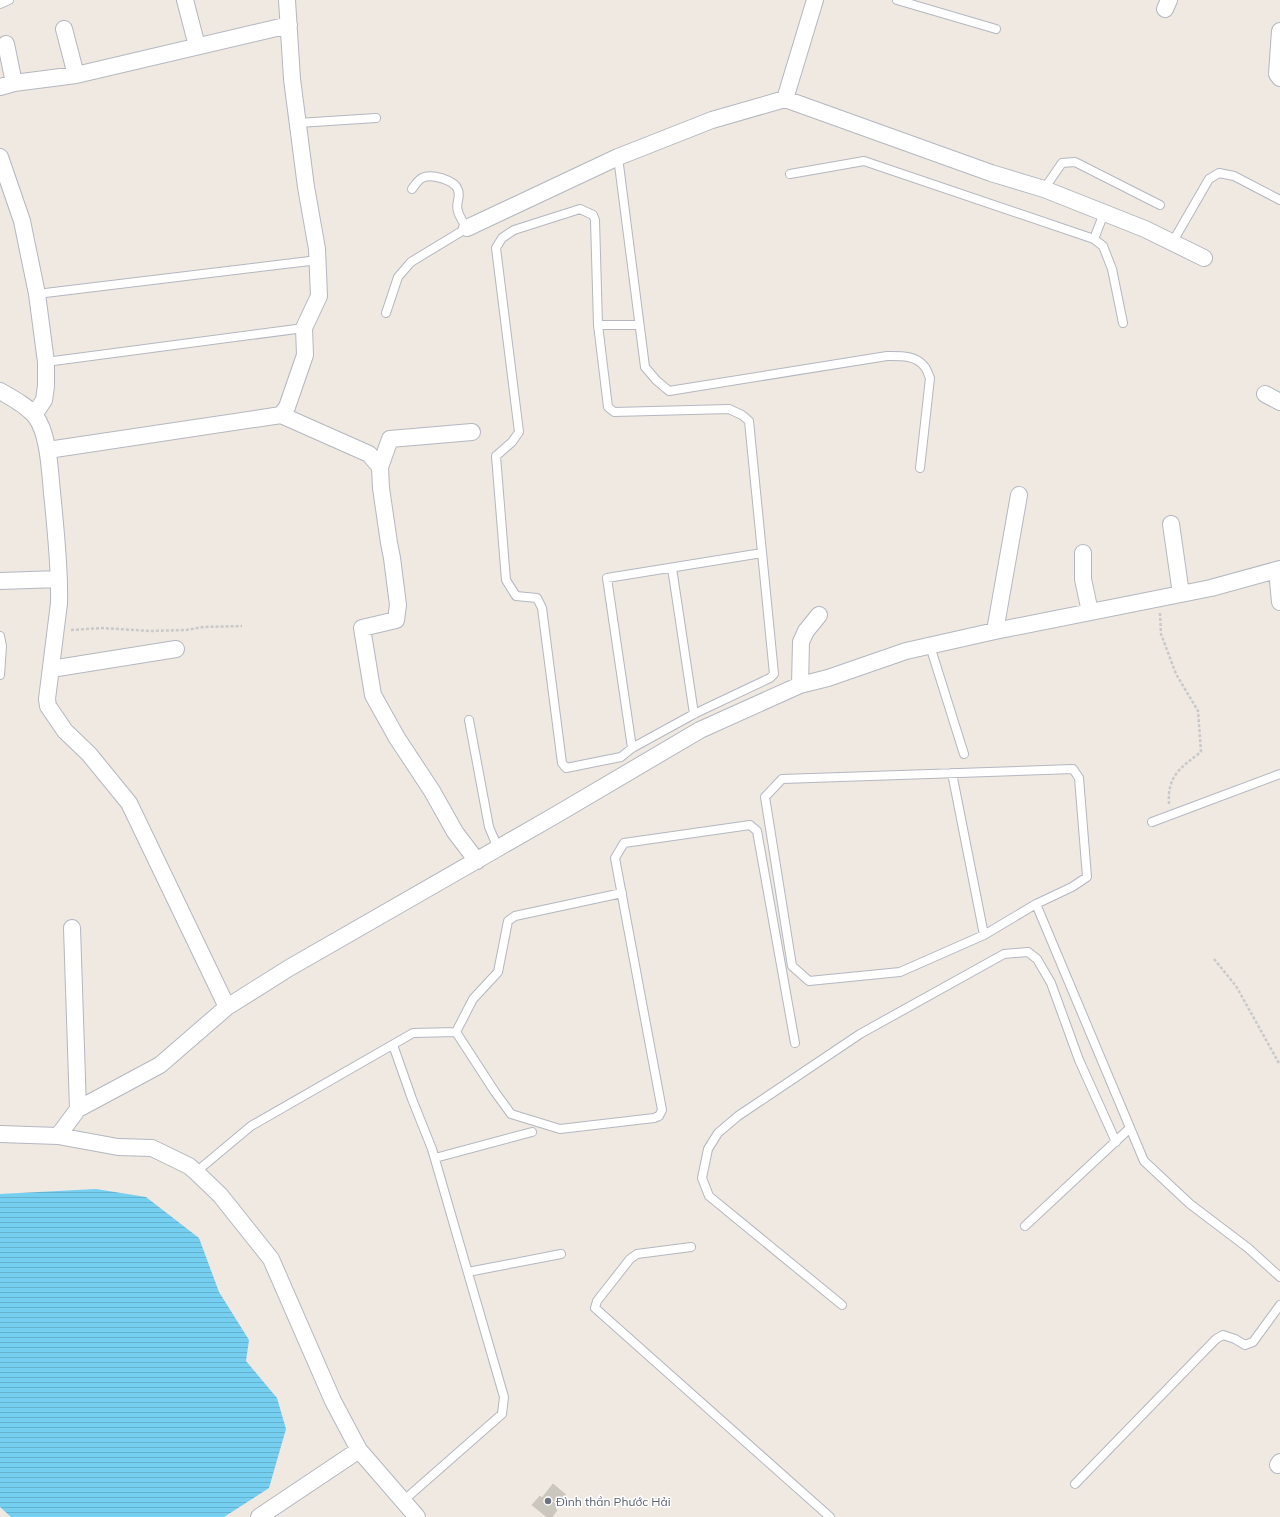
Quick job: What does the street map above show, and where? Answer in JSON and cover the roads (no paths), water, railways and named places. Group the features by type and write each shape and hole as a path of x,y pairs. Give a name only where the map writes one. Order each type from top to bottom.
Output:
{"street":[{"path":"185,0 197,46"},
{"path":"281,415 287,407 305,355 304,328 319,296 318,249 306,187 292,79 287,0"},
{"path":"785,99 815,0"},
{"path":"6,44 7,85 76,75 289,24"},
{"path":"64,29 76,75"},
{"path":"1280,31 1277,74 1280,78"},
{"path":"467,228 618,157 712,120 785,99 991,173 1044,189 1144,229 1204,258"},
{"path":"0,157 22,221 36,294 46,362 46,386 44,400 34,415"},
{"path":"0,391 17,401 34,415 40,423 48,450 59,578 59,603 47,699 48,706 65,731 89,754 129,803 227,1007"},
{"path":"1265,394 1280,402"},
{"path":"48,450 281,415 369,454 380,467"},
{"path":"472,432 390,439 380,467 388,544 392,558 398,605 396,620 362,628 373,695 397,738 432,791 455,832 477,861"},
{"path":"995,631 1019,494"},
{"path":"1171,524 1181,594"},
{"path":"1083,553 1082,579 1090,612"},
{"path":"58,1136 78,1109 160,1064 227,1007 289,968 477,861 700,730 800,685 828,678 906,651 995,631 1211,588 1278,569 1280,602"},
{"path":"0,581 59,578"},
{"path":"800,685 801,642 806,632 819,615"},
{"path":"51,669 176,649"},
{"path":"72,928 78,1109"},
{"path":"0,1134 58,1136 118,1147 152,1148 189,1166 196,1172 220,1195 271,1259 333,1401 359,1450 417,1517"},
{"path":"259,1517 359,1450"}],"lane":[{"path":"0,4 10,0"},
{"path":"897,0 996,29"},
{"path":"298,123 376,118"},
{"path":"618,157 645,367 656,380 669,391 887,356 902,356 914,359 924,366 930,378 920,468"},
{"path":"790,174 864,161 1094,240 1103,246 1110,263 1123,323"},
{"path":"1044,189 1062,162 1075,162 1160,205"},
{"path":"1172,243 1209,179 1219,174 1234,176 1280,200"},
{"path":"386,313 398,277 411,262 467,228 458,211 459,192 455,185 443,179 427,176 420,179 412,189"},
{"path":"580,208 593,215 595,220 598,325 608,407 614,412 729,409 742,415 749,421 774,674 770,678 694,714 632,748 620,757 566,768 562,763 542,608 537,598 516,596 506,580 496,456 512,442 519,432 496,248 502,238 514,230 580,208"},
{"path":"1094,240 1104,213"},
{"path":"36,294 318,260"},
{"path":"598,325 639,325"},
{"path":"46,362 304,328"},
{"path":"632,748 607,578 762,553"},
{"path":"672,568 694,714"},
{"path":"0,636 2,646 0,675"},
{"path":"930,646 964,754"},
{"path":"469,720 489,827 498,848"},
{"path":"1073,769 1079,778 1087,877 1072,887 1036,904 984,935 900,972 809,981 792,966 765,797 782,779 1073,769"},
{"path":"952,773 984,935"},
{"path":"1152,822 1280,774"},
{"path":"456,1032 511,1114 560,1129 654,1118 659,1116 662,1110 615,858 624,843 750,825 757,831 795,1044"},
{"path":"456,1032 473,999 498,972 508,921 516,916 622,893"},
{"path":"1036,904 1144,1161 1190,1204 1248,1248 1280,1277"},
{"path":"842,1305 709,1196 702,1178 708,1149 718,1133 738,1116 860,1034 1004,954 1028,952 1037,959 1051,983 1080,1060 1116,1142"},
{"path":"196,1172 251,1126 413,1033 456,1032"},
{"path":"393,1045 435,1158 504,1398 502,1414 403,1501"},
{"path":"1025,1226 1130,1128"},
{"path":"435,1158 532,1132"},
{"path":"691,1247 637,1254 630,1259 597,1301 595,1308 830,1517"},
{"path":"468,1272 561,1254"},
{"path":"1075,1484 1216,1339 1223,1335 1235,1339 1245,1345 1253,1342 1280,1305"}],"water":[{"path":"96,1189 146,1197 199,1238 219,1292 249,1340 246,1361 277,1398 286,1429 269,1488 224,1517 11,1517 0,1507 0,1194"}],"place":[{"name":"Đình thần Phước Hải","path":"548,1501"}]}
